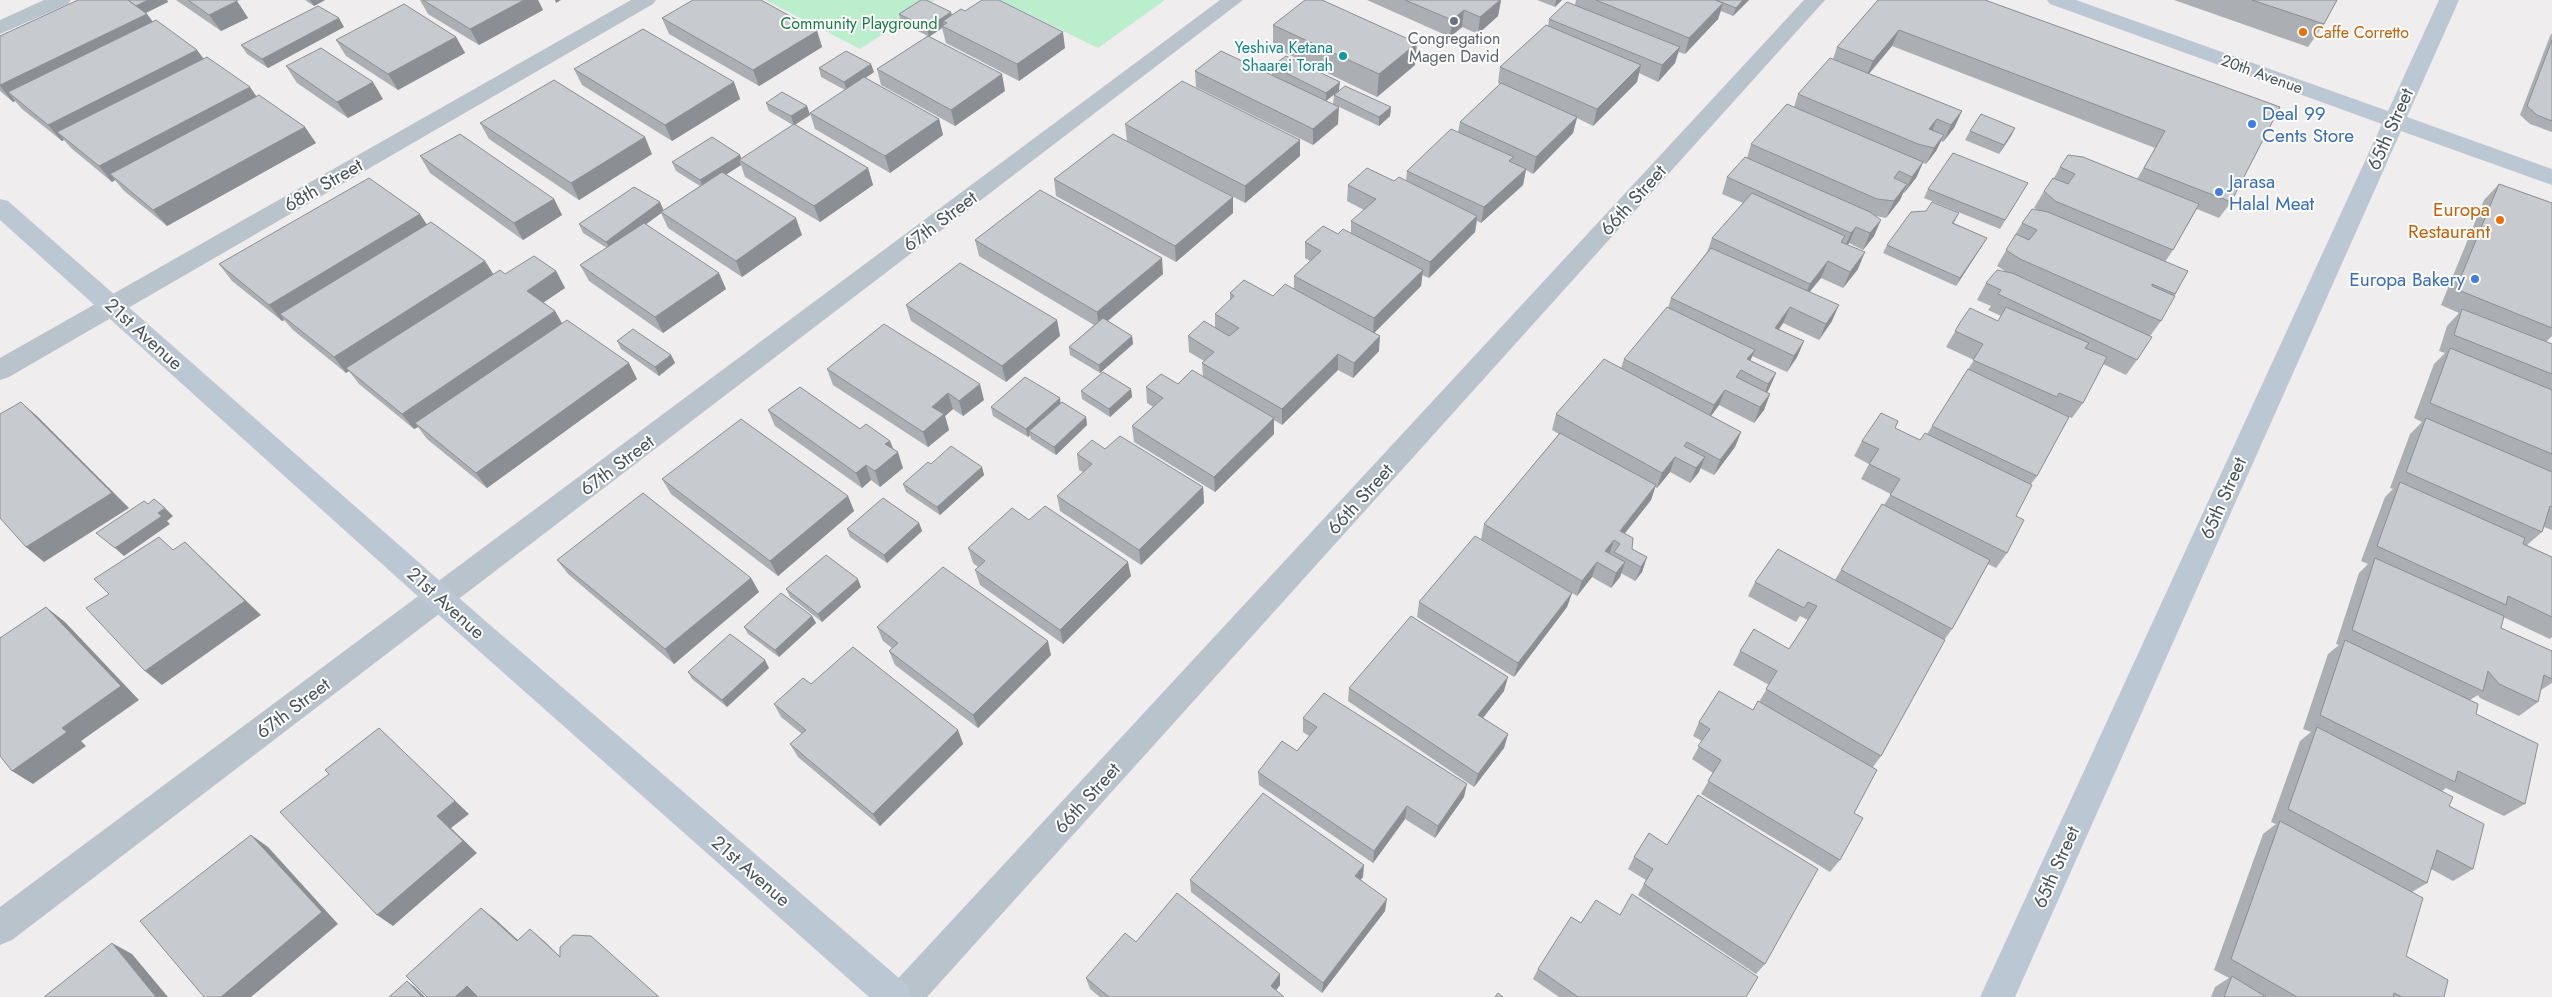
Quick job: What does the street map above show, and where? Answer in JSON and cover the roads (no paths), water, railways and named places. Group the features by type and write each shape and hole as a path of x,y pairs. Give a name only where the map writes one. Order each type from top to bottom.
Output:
{"street":[{"path":"0,28 61,0"},
{"name":"68th Street","path":"0,370 646,0"},
{"name":"67th Street","path":"0,928 1233,0"},
{"name":"66th Street","path":"904,997 1815,0"},
{"name":"20th Avenue","path":"2057,0 2552,178"},
{"name":"65th Street","path":"1997,997 2449,0"},
{"name":"21st Avenue","path":"0,208 113,306 440,598 895,997"}],"place":[{"name":"Congregation Magen David","path":"1454,21"},
{"name":"Caffe Corretto","path":"2303,32"},
{"name":"Yeshiva Ketana Shaarei Torah","path":"1343,56"},
{"name":"Deal 99 Cents Store","path":"2252,124"},
{"name":"Jarasa Halal Meat","path":"2219,192"},
{"name":"Europa Restaurant","path":"2500,220"},
{"name":"Europa Bakery","path":"2475,279"}],"park label":[{"name":"Community Playground","path":"859,23"}]}
